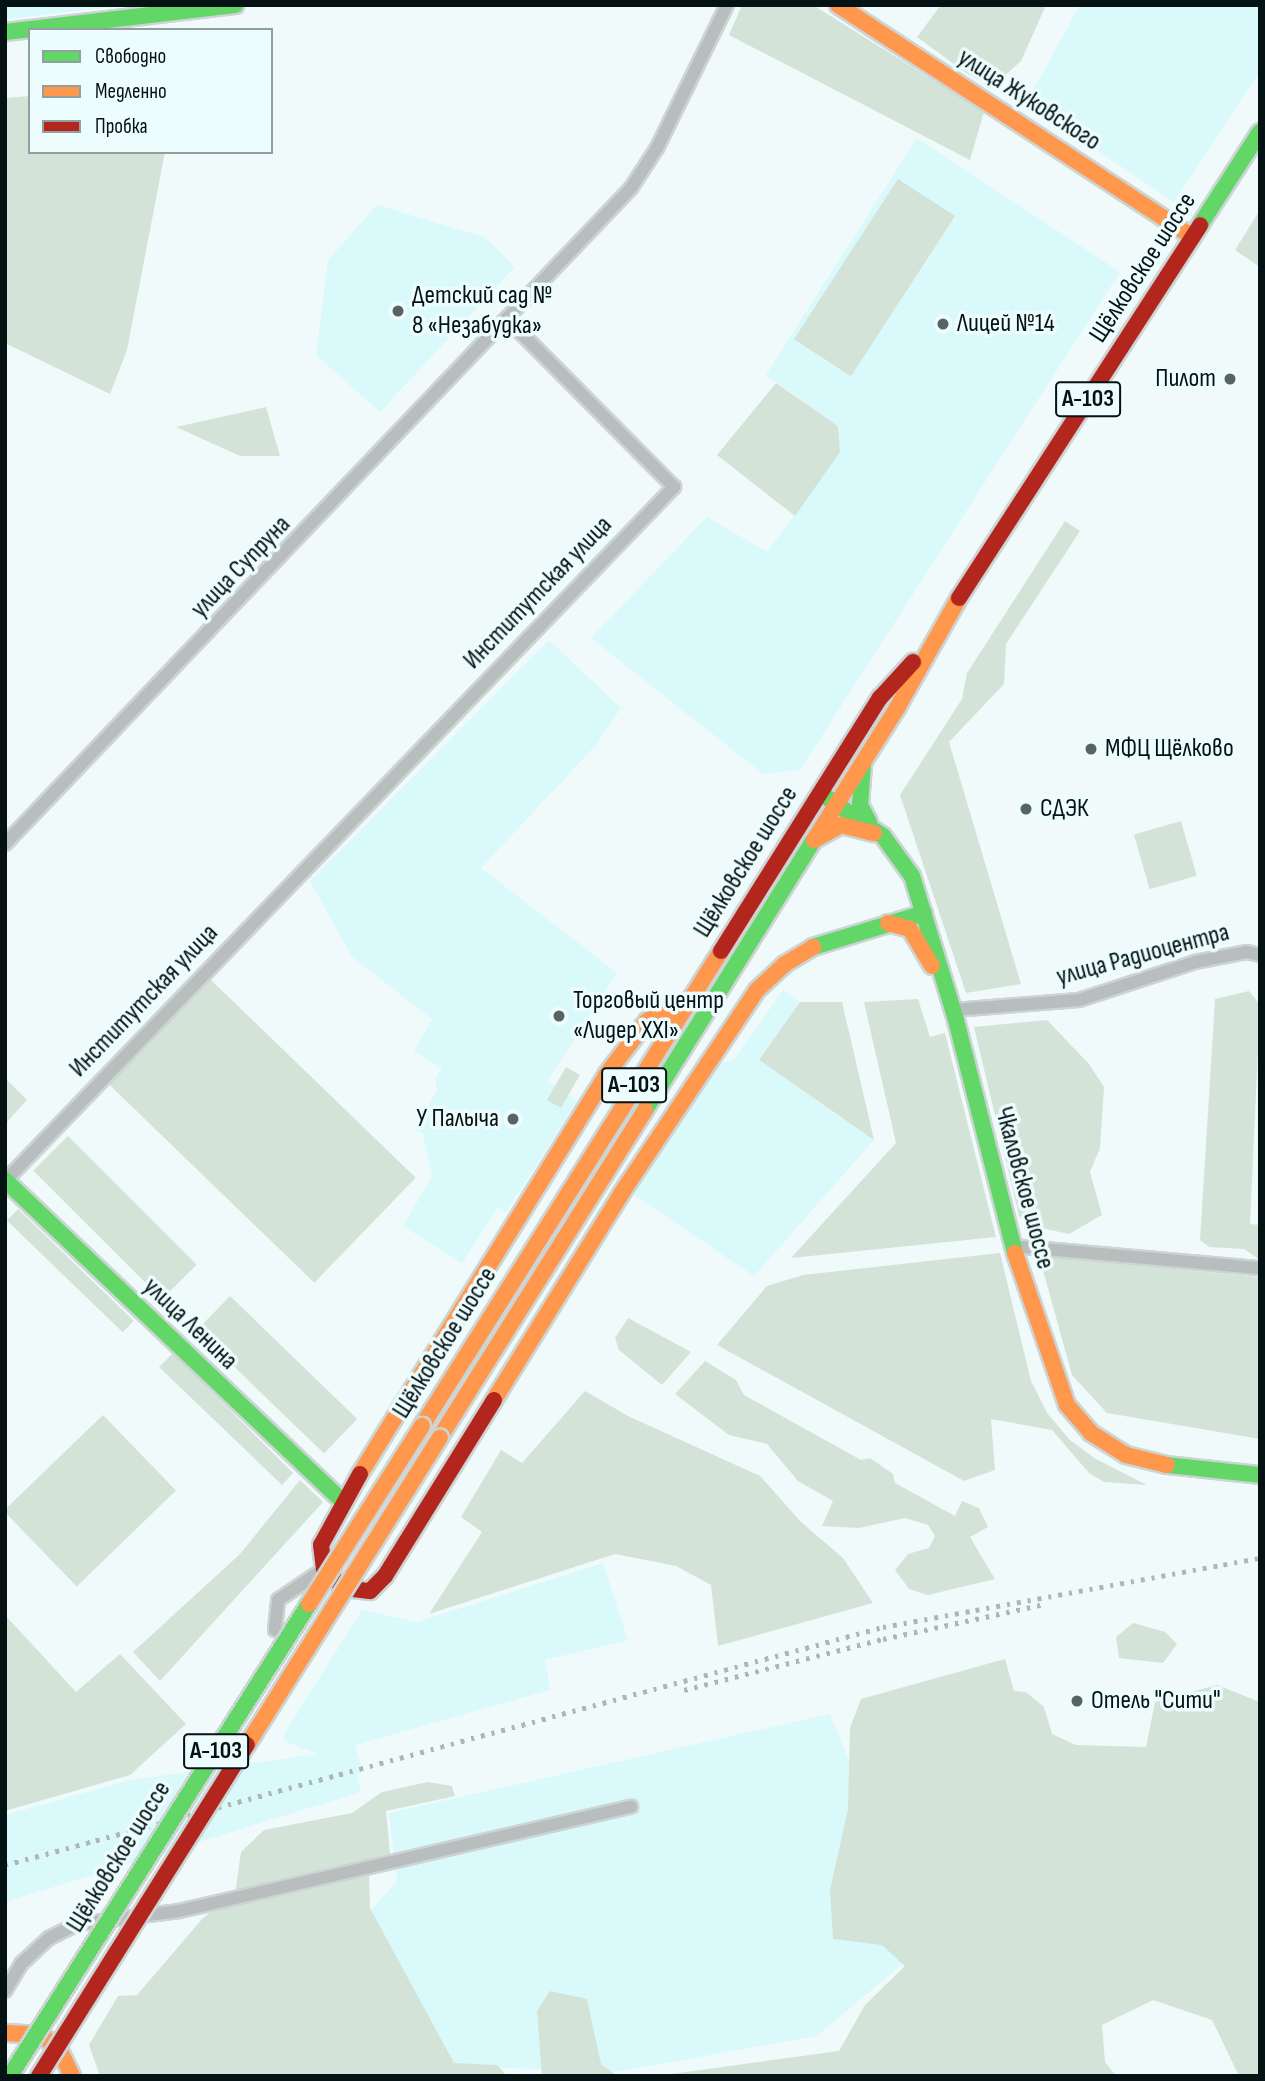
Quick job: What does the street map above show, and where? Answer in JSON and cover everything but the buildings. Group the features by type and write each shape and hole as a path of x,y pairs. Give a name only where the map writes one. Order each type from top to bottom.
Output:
{"street":[{"path":"39,28 235,5"},
{"path":"509,321 631,188 657,148 727,5"},
{"name":"улица Жуковского","path":"838,5 1193,237"},
{"path":"5,32 28,29"},
{"name":"Щёлковское шоссе","path":"38,2076 838,802 930,642 1260,132"},
{"name":"улица Супруна","path":"5,844 509,321"},
{"name":"Институтская улица","path":"5,1180 674,487 509,321"},
{"name":"Щёлковское шоссе","path":"10,2076 880,698 930,642"},
{"path":"864,760 859,792 871,825"},
{"path":"815,800 826,797 838,802"},
{"name":"Чкаловское шоссе","path":"838,802 883,836 912,876 954,1010 1012,1246 1059,1394 1075,1418 1107,1446 1126,1455 1196,1470 1260,1475"},
{"path":"811,844 830,827 841,825 883,836"},
{"path":"912,876 912,892 892,922 911,929 954,1010"},
{"name":"А-103","path":"682,1008 661,1012 647,1021 606,1075 343,1502 323,1538 324,1569 336,1583 360,1593 370,1591 385,1576 621,1194 757,990 803,951 924,913"},
{"name":"улица Радиоцентра","path":"954,1010 1079,1000 1195,962 1247,952 1260,955"},
{"name":"улица Ленина","path":"5,1180 343,1502"},
{"path":"1012,1246 1260,1268"},
{"path":"275,1630 278,1600 324,1569"},
{"path":"5,1991 21,1964 49,1938 78,1924 179,1911 631,1807"},
{"path":"5,2033 40,2035 58,2048 73,2072"}],"shaded area":[{"path":"5,5 132,5 6,19"},
{"path":"1080,5 1260,5 1260,71 1174,202 1026,103"},
{"path":"917,138 1120,272 800,770 763,774 591,638 707,517 767,552 840,452 838,426 766,375"},
{"name":"Детский сад № 8 «Незабудка»","path":"377,205 484,237 515,267 380,412 316,355 328,260"},
{"path":"549,640 621,708 596,745 481,868 617,973 548,1081 577,1101 506,1212 498,1207 462,1263 403,1226 432,1176 423,1134 414,1128 437,1091 435,1079 442,1068 414,1051 432,1019 352,957 310,881"},
{"path":"783,990 800,1002 759,1060 874,1140 754,1276 634,1195 720,1064 734,1059"},
{"path":"603,1563 628,1640 545,1660 550,1690 355,1745 363,1772 357,1774 361,1792 5,1902 5,1815 130,1780 318,1754 286,1742 283,1736 362,1610 417,1622"},
{"path":"830,1714 862,1794 908,1959 817,2036 615,2072 453,2066 370,1911 397,1881 389,1813"}],"green space":[{"path":"742,5 813,5 984,112 970,160 729,35"},
{"path":"941,5 1046,5 1021,61 993,86 969,75 917,37"},
{"path":"28,96 28,154 165,154 127,350 110,394 5,343 5,98"},
{"path":"898,179 955,216 851,376 794,339"},
{"path":"1260,210 1260,267 1235,250"},
{"path":"776,383 838,426 840,452 795,516 717,455"},
{"path":"266,407 280,456 240,456 176,427"},
{"path":"1065,521 1080,531 1006,644 1004,684 949,742 1021,984 966,993 900,795 962,699 967,673"},
{"path":"1181,821 1197,876 1150,889 1134,835"},
{"path":"210,979 416,1178 314,1283 109,1084"},
{"path":"1249,991 1260,1005 1250,1224 1260,1225 1260,1260 1244,1249 1209,1247 1200,1240 1215,999"},
{"path":"918,999 930,1037 945,1033 996,1237 791,1258 896,1143 864,1002"},
{"path":"800,1002 842,1002 874,1140 759,1060"},
{"path":"1047,1020 1089,1064 1104,1087 1100,1148 1090,1172 1102,1215 1069,1234 1032,1226 1019,1216 974,1027"},
{"path":"566,1067 580,1075 561,1108 547,1100"},
{"path":"5,1078 27,1100 5,1124"},
{"path":"68,1136 197,1265 162,1299 33,1171"},
{"path":"18,1209 134,1321 123,1332 7,1221"},
{"path":"1000,1253 1031,1381 1047,1413 1070,1440 1096,1459 1147,1485 1104,1482 1089,1473 1052,1430 991,1419 995,1470 964,1481 717,1345 767,1286 803,1275"},
{"path":"1039,1256 1260,1277 1260,1439 1107,1413 1072,1375"},
{"path":"230,1296 357,1419 324,1453 197,1331"},
{"path":"628,1318 691,1352 662,1385 619,1350 615,1338"},
{"path":"173,1353 293,1473 282,1485 159,1367"},
{"path":"705,1361 736,1380 744,1395 861,1460 870,1458 893,1474 895,1483 955,1516 962,1501 979,1508 988,1527 970,1537 995,1579 928,1595 909,1589 895,1570 908,1554 929,1548 935,1536 928,1525 905,1518 859,1528 822,1526 833,1501 798,1481 767,1444 729,1435 675,1394"},
{"path":"585,1391 628,1416 760,1476 801,1522 843,1558 873,1603 718,1646 711,1585 676,1566 615,1554 429,1614 482,1532 461,1517 501,1450 522,1463"},
{"path":"103,1415 176,1491 77,1586 5,1510"},
{"path":"300,1480 323,1502 160,1681 133,1652 240,1554"},
{"path":"5,1615 76,1692 120,1654 186,1724 130,1775 5,1811"},
{"path":"1133,1623 1165,1632 1177,1644 1163,1663 1119,1658 1116,1637"},
{"path":"1005,1659 1014,1691 1026,1692 1044,1707 1052,1734 1076,1745 1146,1747 1155,1702 1217,1685 1260,1702 1260,2076 1239,2076 1212,2020 1153,2000 1102,2025 1105,2062 1116,2076 657,2076 839,2051 865,2005 905,1966 882,1945 833,1939 830,1890 848,1809 850,1728 861,1699"},
{"path":"428,1782 452,1786 455,1796 386,1811 391,1864 369,1870 370,1908 454,2063 497,2065 507,2076 100,2076 89,2045 118,1996 137,1995 203,1918 235,1894 241,1852 264,1830 352,1813 382,1792"},
{"path":"550,1991 587,1999 601,2064 617,2076 542,2076 537,2011"}],"railway":[{"path":"5,1865 883,1627 1260,1558"},
{"path":"684,1690 883,1639 1045,1604"}],"traffic: fast":[{"path":"39,28 235,5"},
{"path":"5,32 28,29"},
{"path":"1200,225 1260,132"},
{"path":"863,765 860,805 869,822"},
{"path":"826,797 883,836 912,876 956,1020 1015,1253"},
{"path":"645,1110 814,840"},
{"path":"813,947 924,913"},
{"path":"5,1180 343,1502"},
{"path":"1167,1465 1260,1475"},
{"path":"10,2076 309,1604"}],"traffic: slow":[{"path":"838,5 1193,237"},
{"path":"814,840 897,708 959,598"},
{"path":"816,839 841,825 874,833"},
{"path":"888,923 910,929 932,966"},
{"path":"494,1400 621,1194 757,990 785,964 813,947"},
{"path":"422,1426 721,951"},
{"path":"360,1474 606,1075 647,1021 661,1012 683,1008"},
{"path":"440,1437 645,1110"},
{"path":"1015,1253 1067,1405 1091,1433 1126,1455 1167,1465"},
{"path":"309,1604 422,1426"},
{"path":"247,1745 440,1437"},
{"path":"5,2033 40,2035 58,2047 72,2076"}],"traffic: jam":[{"path":"959,598 1200,225"},
{"path":"721,951 880,698 913,662"},
{"path":"360,1474 321,1545 324,1569 344,1588 370,1591 385,1576 494,1400"},
{"path":"39,2076 247,1745"}],"place":[{"name":"Детский сад № 8 «Незабудка»","path":"398,311"},
{"name":"Лицей №14","path":"943,324"},
{"name":"Пилот","path":"1230,379"},
{"name":"МФЦ Щёлково","path":"1091,749"},
{"name":"СДЭК","path":"1026,809"},
{"name":"Торговый центр «Лидер XXI»","path":"559,1016"},
{"name":"У Палыча","path":"513,1119"},
{"name":"Отель \"Сити\"","path":"1077,1701"}]}
